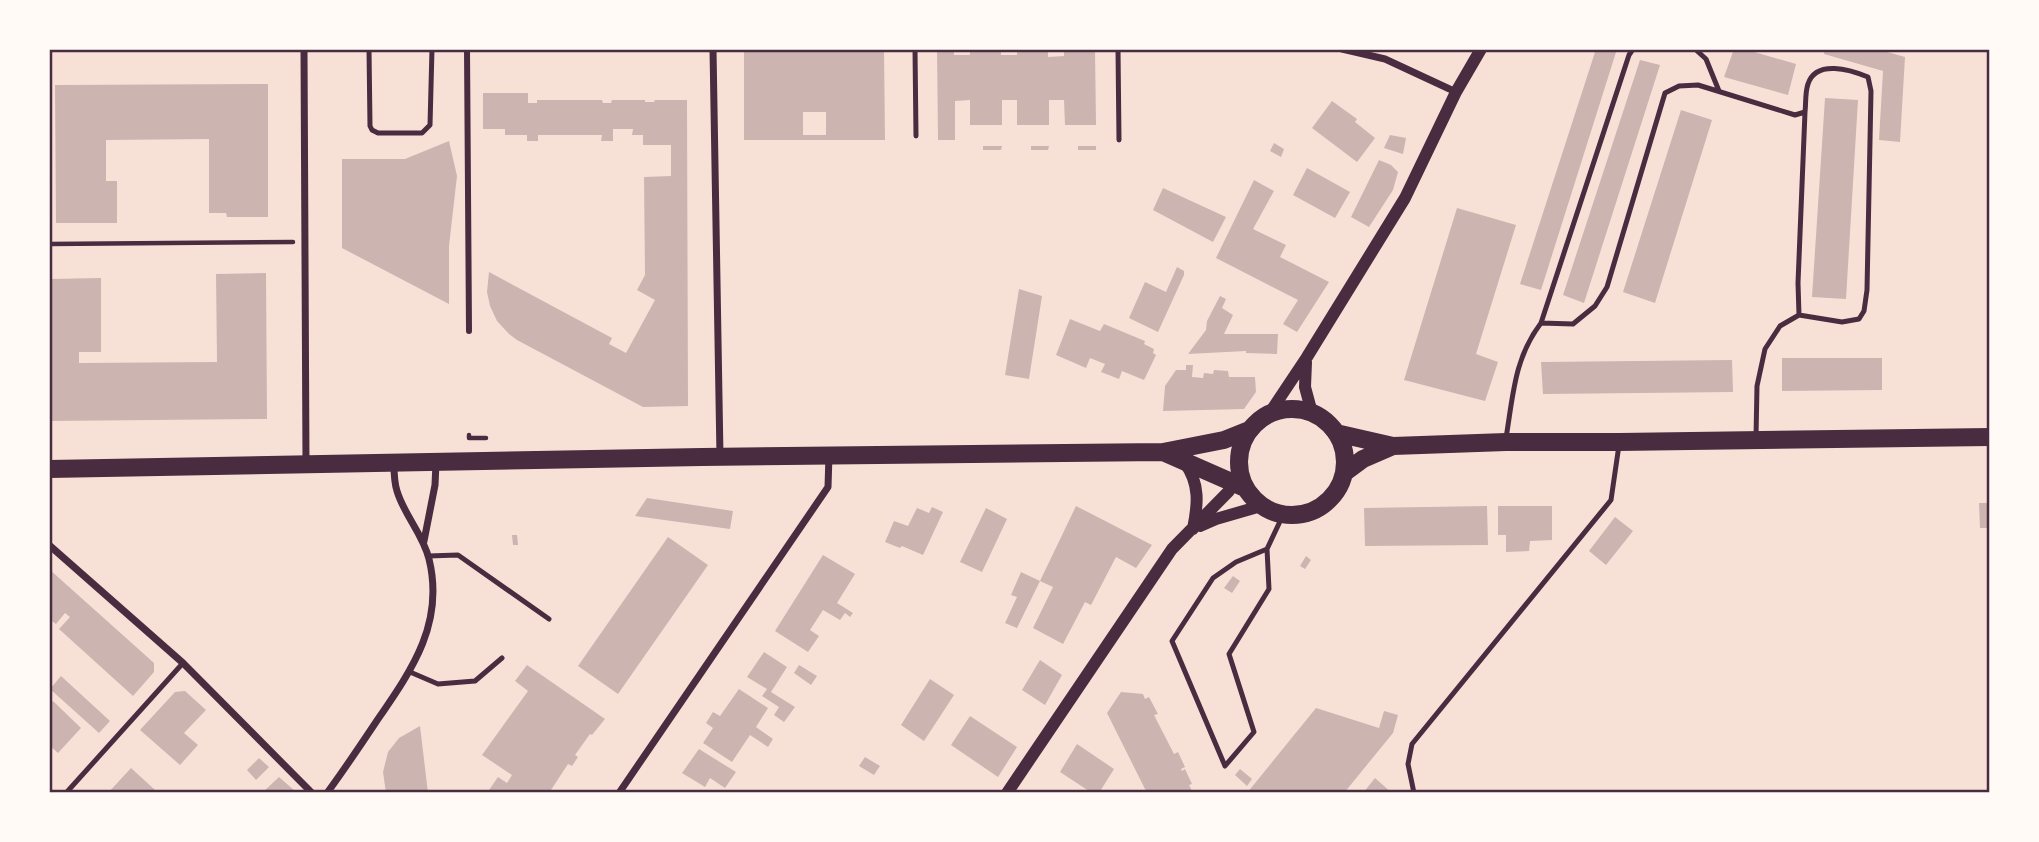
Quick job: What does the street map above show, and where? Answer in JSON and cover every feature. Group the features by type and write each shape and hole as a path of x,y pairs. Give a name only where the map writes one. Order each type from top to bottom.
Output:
{"main road":[{"path":"1163,452 1239,480 1261,506 1283,515 1296,515 1310,512 1332,497 1344,473 1342,445 1326,421 1312,413 1292,409 1269,414 1258,420 1242,443 1239,480"},
{"path":"49,469 720,456 1163,452 1224,440 1249,430"},
{"path":"1336,433 1393,446 1506,442 1990,437"},
{"path":"1344,473 1363,458 1393,446"}],"street":[{"path":"304,49 306,464"},
{"path":"467,49 469,331"},
{"path":"713,49 720,456"},
{"path":"1342,49 1385,59 1455,92"},
{"path":"1269,414 1405,198 1455,92 1482,49"},
{"path":"1307,357 1304,370 1305,387 1312,413"},
{"path":"619,793 828,487 829,455"},
{"path":"1182,459 1192,473 1197,489 1193,529"},
{"path":"424,542 435,485 436,461"},
{"path":"327,793 410,672 424,642 431,612 433,578 428,556 424,542 408,517 397,490 393,462"},
{"path":"1007,793 1172,549 1239,480"},
{"path":"1193,529 1216,519 1261,506"},
{"path":"49,545 183,663 312,793"}],"lane":[{"path":"369,49 372,130 378,133 422,133 430,125 432,49"},
{"path":"915,49 916,136"},
{"path":"1118,49 1119,141"},
{"path":"1506,442 1516,371 1532,335 1541,323 1633,49"},
{"path":"1695,49 1706,60 1719,91"},
{"path":"1756,441 1757,386 1765,349 1780,326 1799,316 1842,322 1859,319 1864,311 1867,290 1871,91 1868,78 1855,72 1826,68 1808,82 1798,283 1799,316"},
{"path":"1541,323 1573,324 1595,306 1607,287 1665,93 1679,86 1698,85 1795,115 1805,112"},
{"path":"1414,793 1408,764 1412,744 1611,500 1619,442"},
{"path":"1267,550 1236,562 1213,578 1172,641 1225,766 1254,732 1229,654 1269,589 1267,550 1283,515"},
{"path":"428,556 458,555 549,619"},
{"path":"410,672 438,684 475,681 502,658"},
{"path":"66,793 183,663"}],"path":[{"path":"49,244 305,242"}],"building":[{"path":"744,49 884,49 885,140 744,140","holes":["803,112 826,112 826,135 803,135"]},
{"path":"937,49 954,49 954,55 970,55 970,49 1001,49 1001,55 1017,55 1017,49 1048,49 1048,57 1064,56 1064,49 1095,49 1096,125 1065,125 1064,100 1049,100 1049,125 1017,125 1017,100 1002,100 1002,125 970,125 970,100 955,101 955,140 938,140"},
{"path":"1596,49 1617,49 1541,290 1520,284"},
{"path":"1734,49 1744,49 1796,64 1788,95 1724,77"},
{"path":"1825,49 1877,49 1905,57 1900,142 1879,140 1883,71 1824,54"},
{"path":"1640,60 1660,65 1584,303 1563,295"},
{"path":"268,84 268,217 227,217 226,213 209,213 209,139 106,140 106,181 117,181 117,223 56,223 55,85"},
{"path":"483,93 528,93 528,103 537,103 537,100 602,100 603,103 611,103 612,100 687,100 688,406 643,407 517,340 497,321 487,292 489,272 612,338 609,344 626,353 655,300 637,290 645,275 644,177 671,176 671,145 643,145 643,135 632,135 633,129 613,129 613,141 601,141 602,135 538,135 538,141 527,141 527,135 505,135 505,129 483,129"},
{"path":"1825,98 1858,100 1846,299 1812,297"},
{"path":"1332,101 1357,119 1355,122 1375,138 1357,162 1312,128"},
{"path":"1681,110 1712,120 1655,303 1623,292"},
{"path":"1390,135 1406,138 1403,154 1384,148"},
{"path":"449,141 457,176 449,246 449,304 342,248 342,159 405,159"},
{"path":"1274,143 1284,149 1281,157 1270,151"},
{"path":"983,146 1002,146 1001,150 983,150"},
{"path":"1031,146 1049,146 1048,150 1031,150"},
{"path":"1078,146 1096,146 1096,150 1078,150"},
{"path":"1379,160 1391,165 1398,172 1393,190 1369,227 1351,217"},
{"path":"1307,168 1350,192 1335,218 1293,195"},
{"path":"1254,180 1274,191 1253,229 1286,245 1280,257 1329,282 1297,332 1283,324 1298,300 1216,258"},
{"path":"1163,188 1226,217 1213,242 1153,210"},
{"path":"1457,208 1516,225 1476,354 1498,362 1485,401 1404,380"},
{"path":"1177,267 1184,271 1184,275 1158,332 1129,318 1145,282 1166,292"},
{"path":"266,273 267,419 49,421 49,279 101,278 101,352 79,352 79,363 217,362 216,274"},
{"path":"1019,289 1042,296 1029,379 1005,375"},
{"path":"1220,296 1226,299 1222,308 1233,315 1224,334 1278,334 1277,354 1246,351 1188,354 1206,330 1207,321"},
{"path":"1070,319 1100,331 1104,324 1145,341 1144,344 1154,349 1153,353 1156,355 1144,380 1122,371 1119,379 1101,372 1105,364 1090,358 1086,368 1056,355"},
{"path":"1782,358 1882,358 1882,390 1782,391"},
{"path":"1732,360 1733,392 1543,394 1541,362"},
{"path":"1186,365 1193,365 1192,377 1203,378 1204,373 1213,374 1214,370 1228,371 1229,377 1255,377 1256,392 1244,409 1163,411 1165,386 1176,370 1186,370"},
{"path":"647,498 733,511 730,529 635,516"},
{"path":"1979,503 1990,503 1990,528 1980,528"},
{"path":"1076,506 1152,545 1136,568 1116,557 1091,605 1085,602 1063,644 1033,628 1053,587 1040,581"},
{"path":"1487,506 1488,545 1365,546 1364,508"},
{"path":"1498,506 1552,506 1552,540 1530,541 1529,551 1506,552 1506,535 1498,535"},
{"path":"932,507 943,512 923,555 885,542 894,521 908,526 917,508 929,513"},
{"path":"986,508 1007,519 982,572 960,562"},
{"path":"1615,517 1633,531 1606,565 1589,551"},
{"path":"512,535 517,535 518,545 513,545"},
{"path":"668,537 708,565 618,694 578,666"},
{"path":"823,555 855,574 837,603 853,613 850,617 845,613 840,620 823,610 810,630 819,636 808,652 775,631"},
{"path":"1306,556 1311,560 1305,569 1300,566"},
{"path":"49,569 154,663 154,672 133,696 59,629 70,617 65,613 56,624 49,619"},
{"path":"1021,572 1040,581 1017,628 1005,623 1017,597 1011,595"},
{"path":"1233,576 1240,581 1232,593 1224,588"},
{"path":"764,652 787,667 771,692 795,707 784,722 774,715 779,707 762,696 767,689 747,677"},
{"path":"1040,660 1062,675 1045,705 1022,690"},
{"path":"527,665 605,719 592,735 590,734 575,755 578,757 572,766 568,764 549,793 487,793 498,777 507,783 512,775 482,755 528,691 515,681"},
{"path":"799,665 817,676 811,685 794,673"},
{"path":"61,676 110,721 99,733 50,689"},
{"path":"930,679 954,695 924,741 901,725"},
{"path":"739,689 768,708 756,727 773,739 768,747 750,735 732,762 703,743 713,728 706,723 713,712 720,716"},
{"path":"185,691 206,710 184,733 198,745 180,765 140,730 175,692"},
{"path":"1121,692 1143,694 1145,699 1149,697 1158,714 1154,715 1174,754 1178,752 1185,767 1181,769 1185,769 1193,793 1147,793 1107,713"},
{"path":"53,701 81,728 58,753 49,745 49,705"},
{"path":"1316,708 1379,728 1384,711 1398,715 1393,733 1344,793 1247,793"},
{"path":"970,716 1017,747 998,777 951,745"},
{"path":"420,726 428,793 386,793 383,772 388,752 399,738"},
{"path":"1077,744 1114,769 1099,793 1092,793 1060,772"},
{"path":"699,749 736,772 725,788 710,778 705,787 682,773"},
{"path":"865,757 880,766 874,775 859,766"},
{"path":"259,758 269,767 256,780 247,770"},
{"path":"131,768 155,790 152,793 108,793"},
{"path":"1240,769 1252,779 1247,786 1235,775"},
{"path":"279,777 294,793 262,793"},
{"path":"1375,778 1392,793 1363,793"}]}
